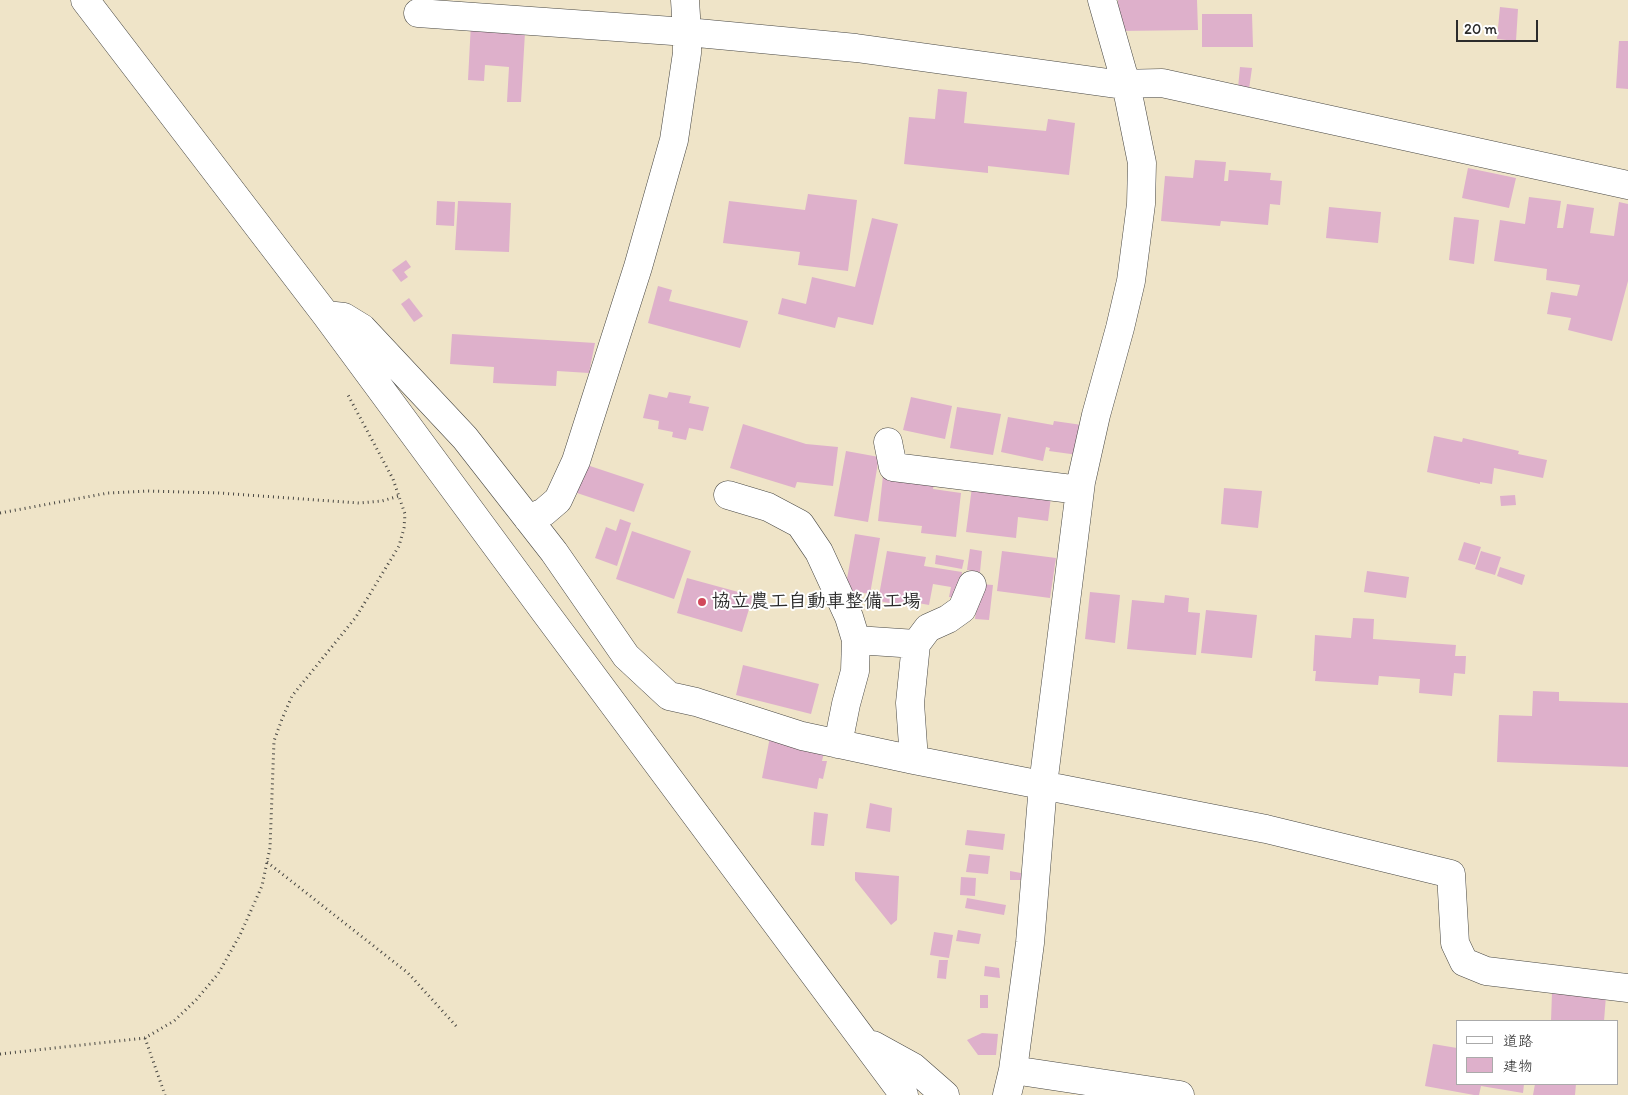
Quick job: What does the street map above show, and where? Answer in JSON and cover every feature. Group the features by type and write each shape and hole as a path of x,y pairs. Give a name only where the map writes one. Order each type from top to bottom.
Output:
{"street":[{"path":"85,0 326,316 904,1095"},
{"path":"528,520 544,512 558,500 576,461 638,267 674,140 686,53 685,0"},
{"path":"1102,0 1126,84 1142,163 1142,204 1131,281 1096,416 1080,490 1043,785 1030,943 1010,1082 1180,1095"},
{"path":"418,13 687,32 856,48 1116,84 1162,83 1628,185"},
{"path":"326,316 344,318 362,328 465,438 554,552 626,656 669,696 696,702 802,736 914,760 1266,828 1451,874 1455,943 1464,962 1486,971 1628,988"},
{"path":"888,442 893,468 1080,490"},
{"path":"728,495 768,507 800,524 819,552 849,617 856,640 855,671 838,744"},
{"path":"914,760 910,703 916,644 928,628 948,619 962,609 972,585"},
{"path":"856,640 916,644"},
{"path":"865,1041 914,1067 946,1095"}],"path":[{"path":"0,1054 145,1038 174,1021 196,1000 218,974 240,935 262,886 270,848 274,741 292,696 356,617 399,546 404,528 404,514 393,479 348,394"},
{"path":"0,513 118,492 219,493 359,503 382,501 399,496"},
{"path":"267,862 408,973 457,1027"},
{"path":"145,1038 165,1095"}],"building":[{"path":"1118,0 1197,0 1198,30 1119,31"},
{"path":"1500,7 1518,9 1516,41 1497,39"},
{"path":"1202,14 1252,14 1253,47 1202,47"},
{"path":"471,23 525,32 521,102 507,102 509,67 485,65 484,81 468,80"},
{"path":"1619,41 1628,41 1628,89 1616,88"},
{"path":"1240,67 1252,68 1249,89 1238,88"},
{"path":"938,89 967,92 964,123 1046,131 1048,119 1075,123 1069,175 988,166 988,173 904,164 909,117 935,119"},
{"path":"1195,160 1226,162 1224,181 1228,181 1229,170 1271,173 1270,180 1282,181 1280,205 1270,204 1268,225 1221,221 1220,226 1161,221 1165,176 1193,178"},
{"path":"1468,168 1516,178 1509,208 1462,198"},
{"path":"808,194 857,200 848,271 798,265 800,252 723,243 729,201 805,210"},
{"path":"1529,197 1561,201 1557,228 1563,228 1567,204 1594,208 1590,233 1614,236 1619,202 1628,204 1628,281 1612,341 1568,330 1571,318 1547,314 1551,292 1577,296 1580,285 1546,280 1547,269 1494,261 1500,220 1525,224"},
{"path":"437,201 455,202 454,226 436,225"},
{"path":"458,201 511,203 509,252 455,250"},
{"path":"1329,207 1381,212 1378,243 1326,238"},
{"path":"1454,217 1479,220 1474,264 1449,260"},
{"path":"872,218 898,224 873,325 838,317 835,328 778,314 782,298 806,304 812,277 855,287"},
{"path":"406,260 411,267 404,272 408,277 401,282 392,270"},
{"path":"658,286 672,290 669,301 748,321 740,348 648,323"},
{"path":"409,298 423,316 414,322 401,304"},
{"path":"452,334 595,343 589,373 557,371 556,386 493,383 494,367 450,364"},
{"path":"669,392 691,396 689,403 709,407 703,431 689,428 686,440 672,437 673,432 658,429 659,421 643,418 649,394 667,398"},
{"path":"911,397 952,406 945,439 903,430"},
{"path":"957,407 1001,414 993,455 950,448"},
{"path":"1008,417 1053,425 1054,421 1082,425 1078,455 1049,451 1050,448 1046,447 1043,461 1001,452"},
{"path":"743,424 806,444 838,447 833,486 797,482 795,488 730,468"},
{"path":"1434,436 1462,442 1463,438 1519,451 1518,454 1547,460 1543,478 1494,468 1492,484 1480,482 1480,484 1427,472"},
{"path":"846,451 879,457 868,522 834,516"},
{"path":"584,464 644,484 634,512 574,492"},
{"path":"883,476 934,482 933,489 961,493 956,537 921,533 922,526 878,521"},
{"path":"972,487 1051,497 1048,521 1018,517 1016,538 966,532"},
{"path":"1224,488 1262,491 1258,528 1221,524"},
{"path":"1515,495 1516,505 1501,506 1500,496"},
{"path":"620,519 631,523 617,566 595,558 606,527 616,531"},
{"path":"632,531 691,551 674,599 616,579"},
{"path":"855,534 880,538 870,594 845,590"},
{"path":"1464,542 1481,547 1475,565 1458,560"},
{"path":"970,549 982,551 980,572 967,570"},
{"path":"887,551 926,557 924,566 962,572 958,598 949,597 951,587 933,584 929,605 918,603 917,608 878,601"},
{"path":"1002,551 1056,558 1050,598 997,591"},
{"path":"1481,551 1501,557 1495,575 1475,569"},
{"path":"936,555 964,560 962,569 935,564"},
{"path":"1500,567 1525,575 1522,585 1497,576"},
{"path":"1367,571 1409,577 1406,598 1364,592"},
{"path":"687,578 753,596 742,632 677,613"},
{"path":"979,584 993,585 989,620 975,619"},
{"path":"1090,592 1120,595 1115,643 1085,639"},
{"path":"1165,595 1189,598 1188,612 1200,613 1196,655 1127,649 1132,600 1164,603"},
{"path":"1206,610 1257,615 1252,658 1201,653"},
{"path":"1353,618 1374,619 1373,639 1456,645 1455,656 1466,656 1465,674 1454,673 1452,696 1419,693 1420,679 1379,676 1378,685 1315,681 1316,671 1313,671 1315,635 1351,638"},
{"path":"743,665 819,684 811,714 736,695"},
{"path":"1533,691 1559,692 1559,701 1628,703 1628,767 1497,762 1499,715 1532,716"},
{"path":"770,737 825,748 822,761 827,761 823,779 819,778 817,789 762,778"},
{"path":"870,803 892,808 890,832 866,828"},
{"path":"814,812 828,814 824,846 811,845"},
{"path":"967,830 1005,834 1003,850 965,845"},
{"path":"969,854 990,856 988,874 966,872"},
{"path":"1010,871 1021,873 1022,880 1010,880"},
{"path":"855,872 899,876 897,920 891,925 855,880"},
{"path":"961,877 976,878 975,896 960,895"},
{"path":"967,898 1006,905 1004,915 965,908"},
{"path":"958,930 981,934 979,944 956,941"},
{"path":"934,932 953,935 949,958 930,955"},
{"path":"939,960 948,960 946,979 937,978"},
{"path":"985,966 999,968 1000,978 984,976"},
{"path":"1552,993 1606,996 1604,1020 1551,1020"},
{"path":"980,995 988,995 988,1008 980,1008"},
{"path":"982,1033 998,1034 996,1055 978,1055 967,1040"},
{"path":"1433,1044 1456,1048 1456,1085 1524,1085 1523,1093 1481,1086 1479,1095 1425,1086"},
{"path":"1535,1085 1576,1085 1575,1095 1533,1095"}],"place":[{"name":"協立農工自動車整備工場","path":"702,602"}]}
